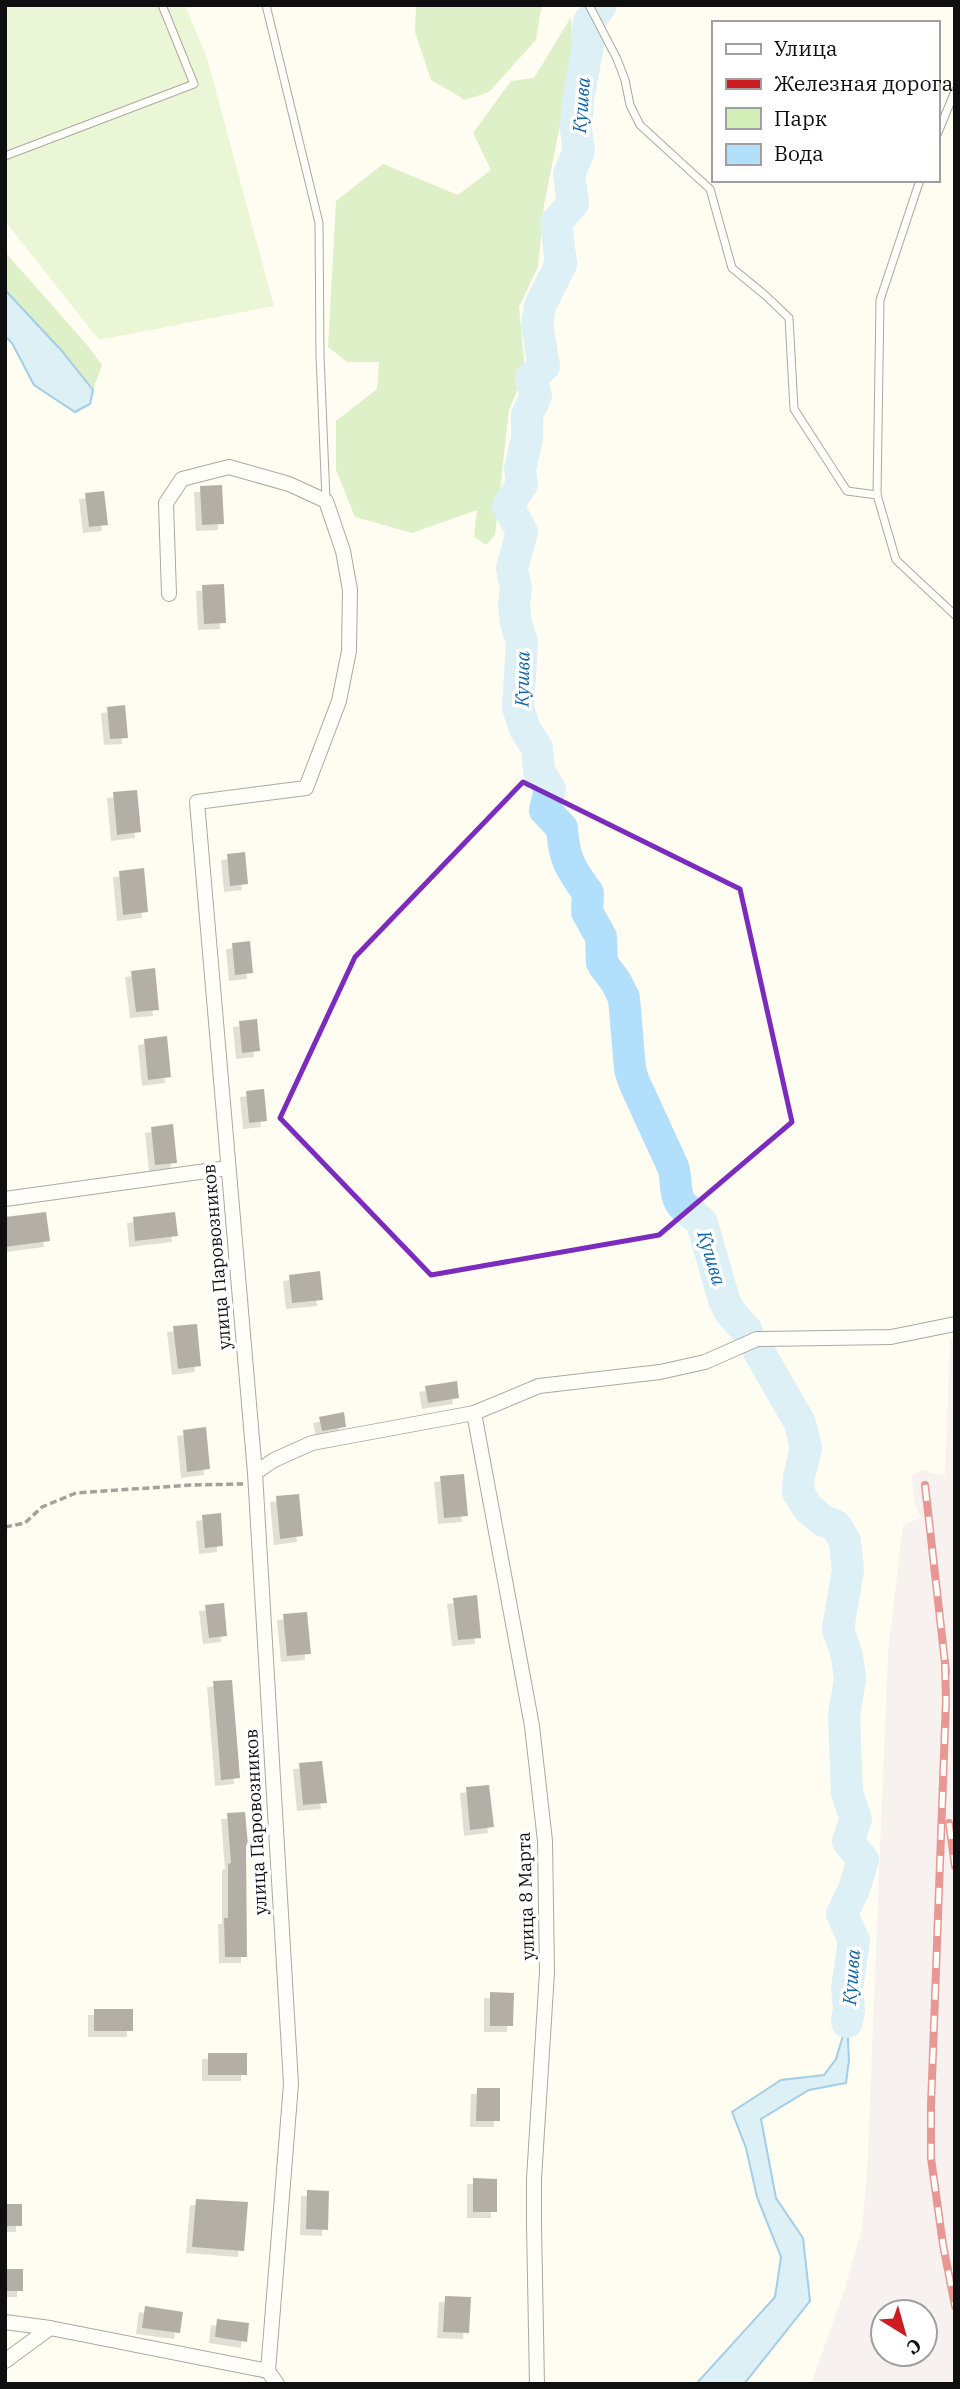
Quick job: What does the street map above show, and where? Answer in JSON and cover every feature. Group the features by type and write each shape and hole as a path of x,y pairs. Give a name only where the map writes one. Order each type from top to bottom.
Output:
{"street":[{"path":"169,594 166,503 182,478 229,467 289,485 326,500"},
{"name":"улица Паровозников","path":"268,2371 291,2084 255,1479 197,802 306,788 339,701 349,651 350,590 343,551 326,500"},
{"path":"5,1199 228,1168"},
{"path":"255,1479 274,1460 312,1443 474,1413 539,1386 660,1372 705,1362 757,1339 891,1337 955,1324"},
{"name":"улица 8 Марта","path":"474,1413 532,1726 545,1841 547,1972 534,2225 537,2384"},
{"path":"5,2322 50,2328 268,2371 277,2384"},
{"path":"5,2361 50,2328"}],"lane":[{"path":"5,156 194,84 162,5"},
{"path":"266,5 319,223 320,356 326,500"},
{"path":"589,5 618,59 630,105 640,125 710,188 732,268 789,318 794,409 847,491 877,495"},
{"path":"939,130 955,91"},
{"path":"919,182 880,300 877,495 896,560 955,615"}],"path":[{"path":"5,1527 25,1523 42,1507 76,1493 255,1479"}],"highlighted area":[{"path":"523,782 740,889 792,1122 659,1235 431,1275 280,1118 355,957"}],"shaded area":[{"path":"955,1338 955,2384 811,2384 844,2291 862,2228 867,2175 888,1651 903,1525 921,1518 914,1502 912,1476 921,1470 945,1476 950,1339"}],"green space":[{"path":"5,5 185,5 207,58 274,306 99,340 5,221"},
{"path":"416,5 543,5 536,40 489,92 465,100 431,80 415,32"},
{"path":"571,17 571,27 578,31 582,38 567,90 544,205 538,267 519,307 525,372 509,410 495,535 486,545 474,537 477,510 412,533 355,517 336,470 336,421 377,389 379,362 347,362 328,347 336,201 383,164 458,195 491,170 473,133 511,81 534,78"},
{"path":"5,252 102,365 93,390 61,350 5,290"}],"water":[{"path":"5,290 61,350 93,390 90,404 75,412 34,385 12,343 5,336"},
{"path":"847,2022 849,2060 846,2083 809,2090 761,2119 776,2198 803,2238 810,2301 744,2384 696,2384 775,2297 781,2257 757,2197 746,2148 732,2112 781,2080 824,2075 836,2059"}],"building":[{"path":"222,485 224,524 202,525 200,486"},
{"path":"104,491 108,525 89,527 85,493"},
{"path":"224,584 226,623 204,624 202,585"},
{"path":"125,705 128,738 110,739 107,707"},
{"path":"137,790 141,832 117,835 113,792"},
{"path":"245,852 248,884 230,886 227,854"},
{"path":"144,868 148,912 123,915 119,871"},
{"path":"250,941 253,973 235,975 232,943"},
{"path":"155,968 159,1010 136,1012 131,971"},
{"path":"257,1019 260,1051 242,1053 239,1021"},
{"path":"167,1036 171,1077 148,1080 144,1039"},
{"path":"264,1089 267,1121 249,1123 246,1091"},
{"path":"173,1124 177,1163 155,1165 151,1127"},
{"path":"46,1212 50,1241 5,1247 5,1217"},
{"path":"175,1212 178,1236 135,1241 133,1217"},
{"path":"320,1271 323,1300 292,1303 289,1275"},
{"path":"197,1324 201,1366 178,1369 173,1326"},
{"path":"457,1381 459,1398 428,1403 425,1386"},
{"path":"344,1412 346,1427 322,1431 319,1417"},
{"path":"206,1427 210,1469 187,1472 183,1430"},
{"path":"464,1474 468,1516 444,1518 440,1476"},
{"path":"299,1494 303,1536 280,1539 276,1496"},
{"path":"221,1513 223,1546 205,1548 202,1515"},
{"path":"477,1595 481,1638 458,1640 453,1598"},
{"path":"224,1603 227,1636 209,1638 205,1605"},
{"path":"307,1612 311,1654 287,1656 283,1614"},
{"path":"232,1680 240,1778 221,1780 213,1681"},
{"path":"322,1761 327,1803 303,1805 299,1763"},
{"path":"489,1785 494,1827 470,1830 466,1787"},
{"path":"245,1812 248,1845 247,1957 225,1957 224,1918 228,1918 228,1864 231,1863 227,1813"},
{"path":"490,1992 514,1993 513,2026 490,2026"},
{"path":"94,2009 133,2009 133,2031 94,2031"},
{"path":"208,2053 247,2053 247,2075 208,2075"},
{"path":"477,2088 500,2088 500,2121 476,2121"},
{"path":"473,2178 497,2179 497,2212 473,2212"},
{"path":"307,2190 329,2191 328,2230 306,2229"},
{"path":"196,2199 248,2202 244,2251 192,2247"},
{"path":"5,2204 22,2204 22,2226 5,2226"},
{"path":"5,2269 23,2269 23,2291 5,2291"},
{"path":"445,2296 471,2297 469,2333 443,2332"},
{"path":"145,2306 183,2312 180,2333 142,2328"},
{"path":"217,2319 249,2323 247,2342 215,2337"}],"waterway":[{"name":"Кушва","path":"601,5 589,22 587,32 588,45 578,100 576,129 579,151 569,174 573,203 556,223 561,264 540,306 537,325 544,366 531,378 536,396 527,415 527,438 520,469 522,484 508,506 522,532 512,568 516,588 516,623 522,642 518,708 525,729 537,748 539,771 550,789 545,810 562,828 569,863 588,893 587,912 601,937 602,963 624,998 630,1069 634,1082 673,1167 680,1202 702,1223 724,1300 730,1312 747,1331"},
{"name":"Кушва","path":"758,1350 800,1423 806,1448 798,1492 808,1508 822,1520 836,1526 845,1541 848,1570 838,1629 847,1656 850,1680 844,1715 847,1793 856,1819 848,1841 863,1860 854,1889 842,1914 854,1941 847,1988 847,2022"}],"railway":[{"path":"925,1485 946,1672"},
{"path":"945,1664 931,2158 955,2306"},
{"path":"949,1823 955,1866"}]}
